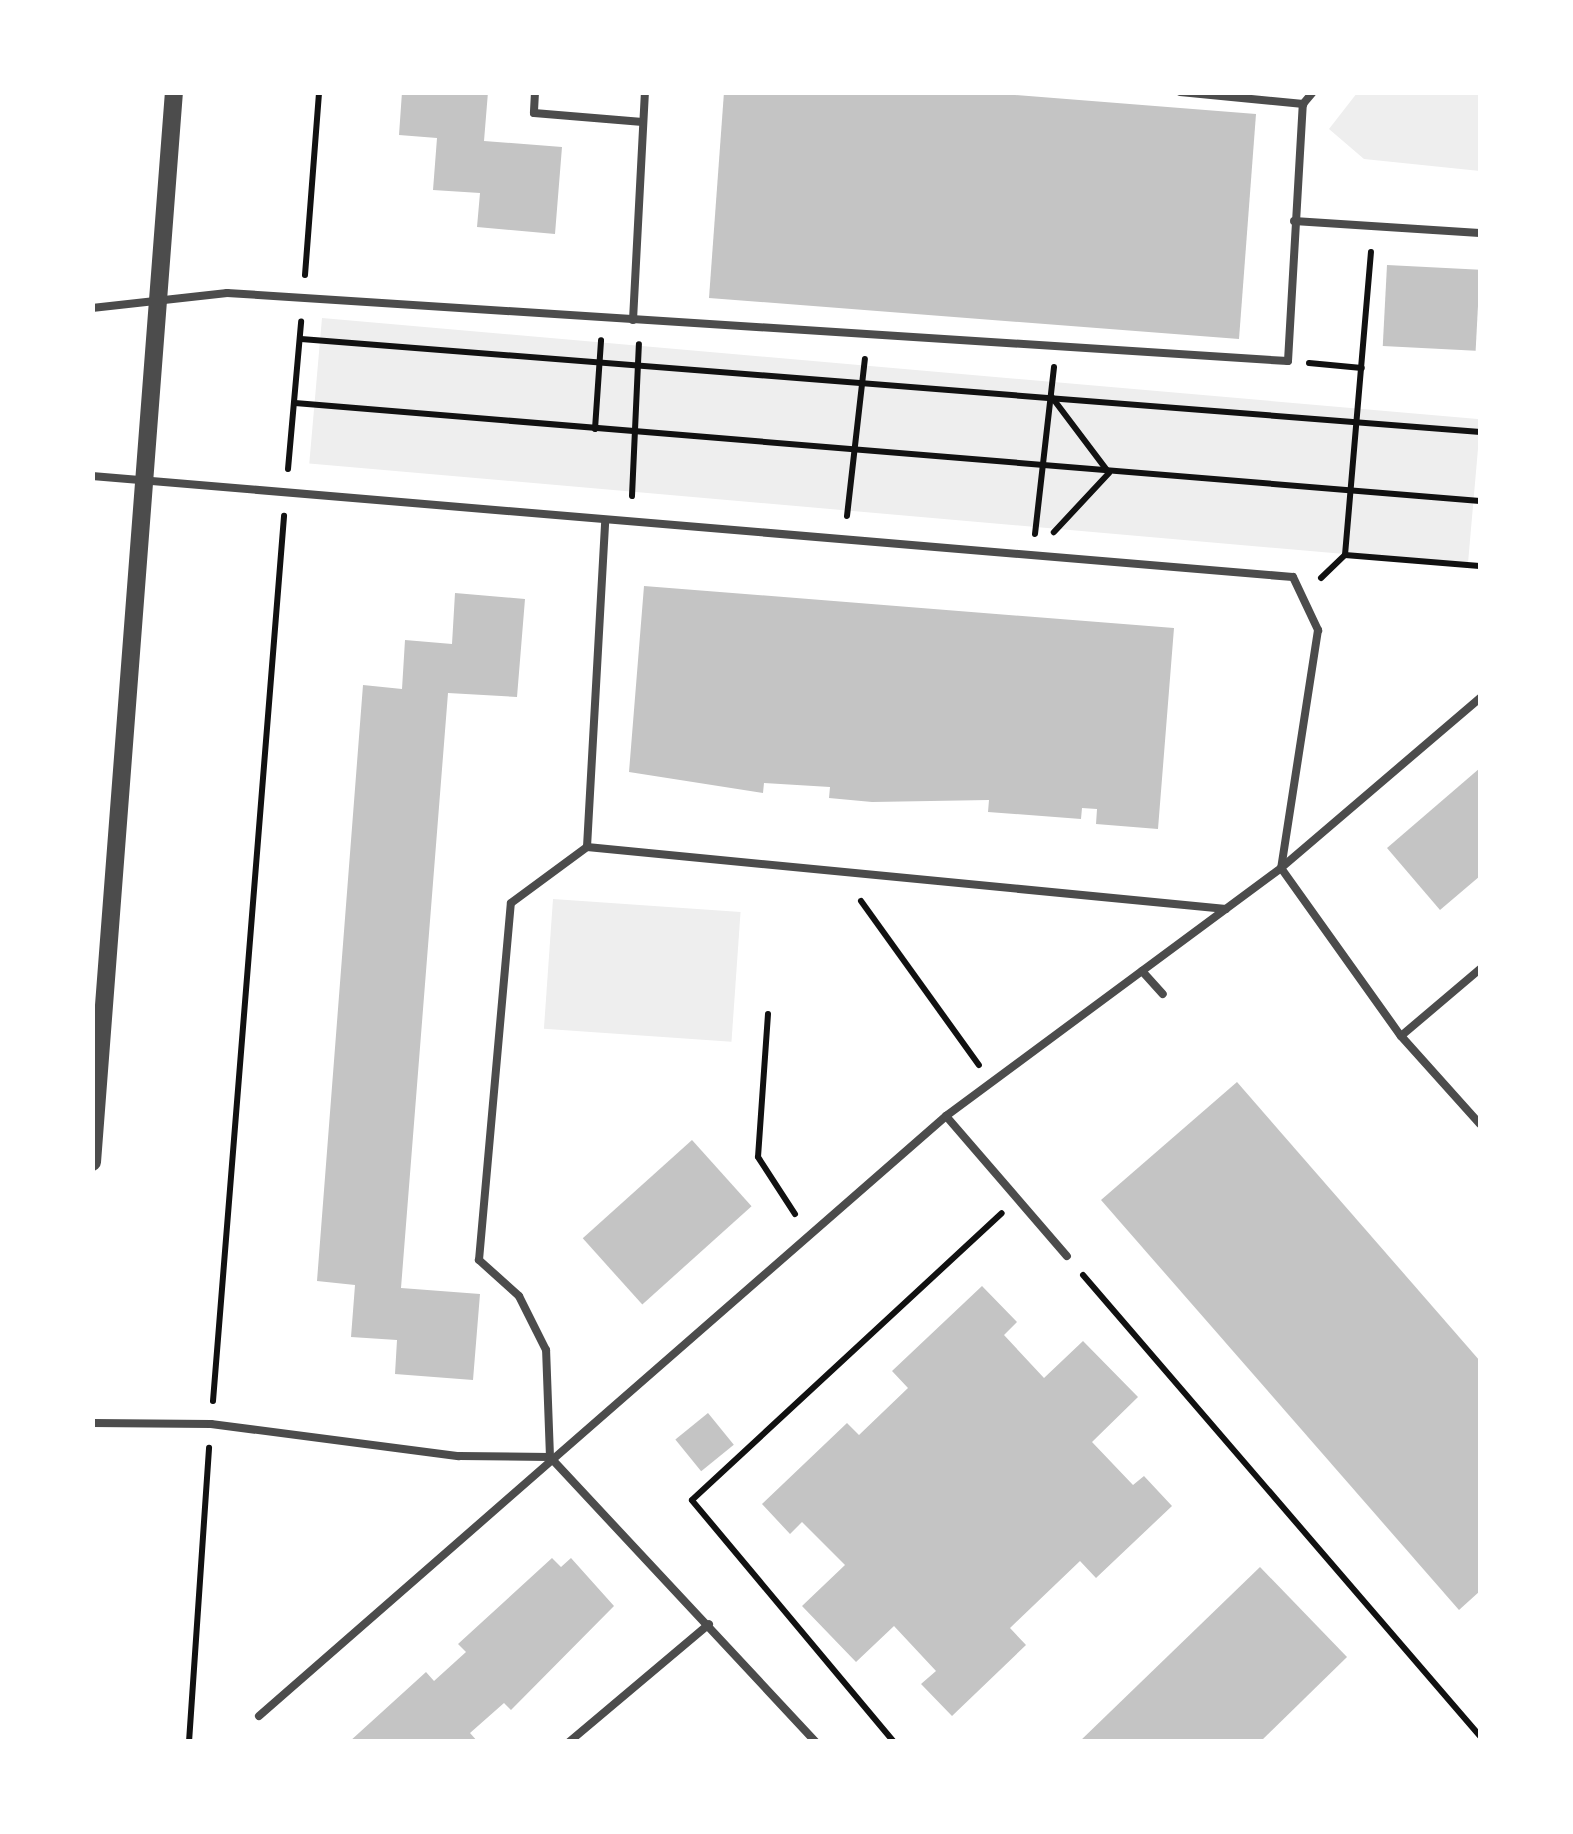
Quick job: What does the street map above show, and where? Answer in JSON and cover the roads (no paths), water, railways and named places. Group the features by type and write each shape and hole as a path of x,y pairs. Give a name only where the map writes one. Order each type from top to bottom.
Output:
{"street":[{"path":"92,1162 174,92"}],"lane":[{"path":"535,92 534,114 643,122"},
{"path":"637,320 645,92"},
{"path":"1180,92 1303,104"},
{"path":"92,308 227,293 1288,361 1303,104 1313,92"},
{"path":"1294,220 1480,232"},
{"path":"92,476 286,486 605,521 844,537 1293,578 1318,630 1281,868 1402,1036 1480,1124"},
{"path":"587,848 605,521"},
{"path":"258,1716 550,1457 813,1240 946,1116 1281,868 1480,698"},
{"path":"816,1742 550,1457 546,1350 519,1296 479,1260 511,903 587,848 1226,909"},
{"path":"1402,1036 1480,969"},
{"path":"1142,970 1162,994"},
{"path":"946,1116 1067,1256"},
{"path":"92,1423 211,1424 459,1456 550,1457"},
{"path":"569,1742 709,1624"}]}
